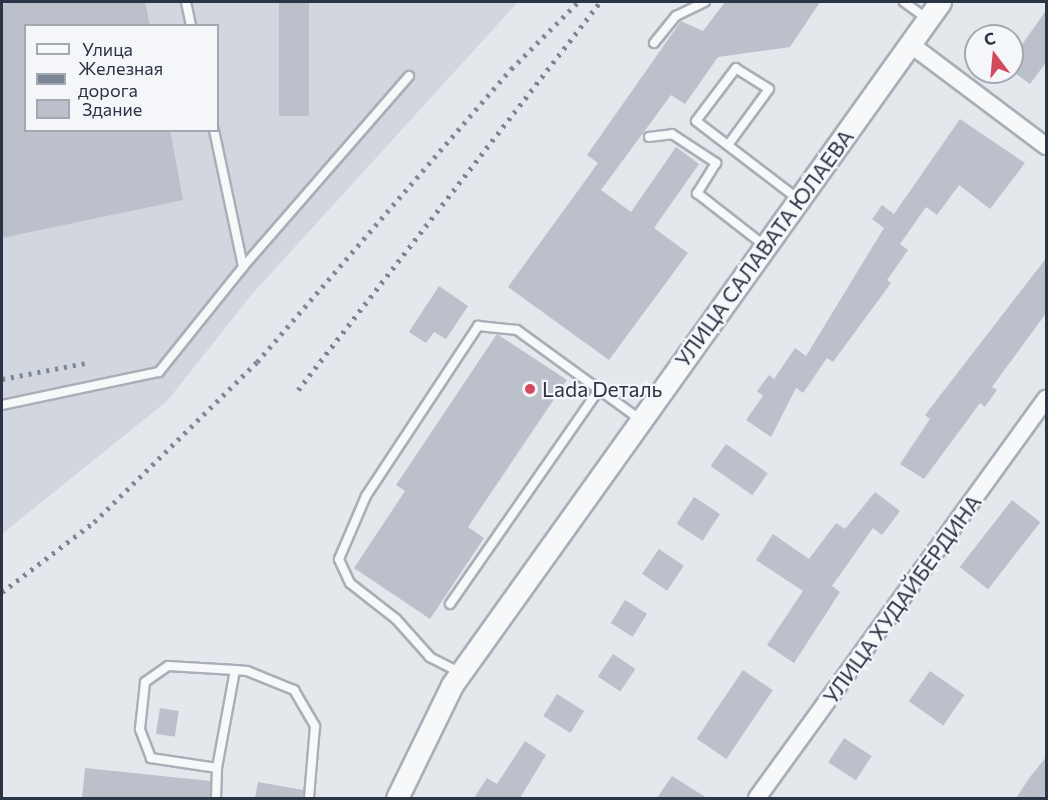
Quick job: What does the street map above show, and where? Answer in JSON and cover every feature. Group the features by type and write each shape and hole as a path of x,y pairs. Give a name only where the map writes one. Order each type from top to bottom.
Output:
{"street":[{"name":"УЛИЦА САЛАВАТА ЮЛАЕВА","path":"397,798 460,673 940,2"},
{"path":"910,44 1047,146"},
{"name":"УЛИЦА ХУДАЙБЕРДИНА","path":"757,798 1047,399"}],"lane":[{"path":"186,2 191,24"},
{"path":"654,43 676,16 705,2"},
{"path":"904,2 928,19"},
{"path":"728,145 768,89 736,68 696,122 799,200"},
{"path":"2,405 159,372 243,267 409,76"},
{"path":"214,132 243,267"},
{"path":"650,137 672,134 716,163 697,193 766,246"},
{"path":"460,673 430,657 396,618 350,583 339,559 366,496 478,326 517,330 641,420"},
{"path":"450,604 599,390"},
{"path":"217,768 151,758 140,729 145,682 168,666 235,670 294,690 315,726 309,798"},
{"path":"216,798 217,768 235,670"}],"shaded area":[{"path":"2,2 518,2 253,293 167,401 2,534"}],"building":[{"path":"2,2 145,2 150,24 24,24 24,132 170,132 183,200 2,238"},
{"path":"279,2 309,2 309,116 279,116"},
{"path":"725,2 820,2 790,47 718,57 685,104 671,95 601,190 631,212 676,147 699,164 654,228 688,253 609,360 508,287 598,163 587,155 681,21 703,31"},
{"path":"1047,9 1047,61 1030,84 1024,80 1024,42"},
{"path":"960,119 1025,163 990,209 959,185 937,215 926,207 900,244 908,250 887,280 891,283 833,362 827,358 803,393 796,388 771,437 746,420 763,396 757,391 769,375 774,379 795,348 806,356 884,228 872,219 882,205 894,214"},
{"path":"1047,257 1047,312 992,387 997,390 985,407 980,403 924,479 900,464 930,419 925,415"},
{"path":"439,286 468,306 446,339 434,332 426,343 409,332"},
{"path":"497,334 567,380 468,527 484,538 430,619 354,568 405,491 396,485"},
{"path":"726,444 768,473 752,495 711,466"},
{"path":"875,492 900,511 882,535 873,528 832,586 840,592 794,663 767,645 803,591 756,560 773,534 809,559 836,523 845,529"},
{"path":"694,497 720,514 703,541 677,524"},
{"path":"1012,500 1040,522 988,589 960,567"},
{"path":"659,549 684,566 667,591 642,574"},
{"path":"625,600 647,614 633,637 611,623"},
{"path":"613,654 635,669 620,691 598,676"},
{"path":"743,670 773,690 726,759 697,739"},
{"path":"930,671 964,695 943,725 909,701"},
{"path":"557,694 584,711 570,733 543,716"},
{"path":"160,708 179,711 175,737 156,734"},
{"path":"844,738 872,756 856,780 828,762"},
{"path":"525,741 546,755 520,798 474,798 487,778 497,784"},
{"path":"1047,756 1047,798 1016,798 1030,777"},
{"path":"85,768 210,781 210,798 82,798"},
{"path":"672,776 707,798 657,798"},
{"path":"258,782 303,790 303,798 255,798"}],"railway":[{"path":"2,592 94,522 257,362 511,69 578,2"},
{"path":"298,390 600,2"},
{"path":"2,379 86,363"}],"place":[{"name":"Lada Dеталь","path":"530,389"}]}
